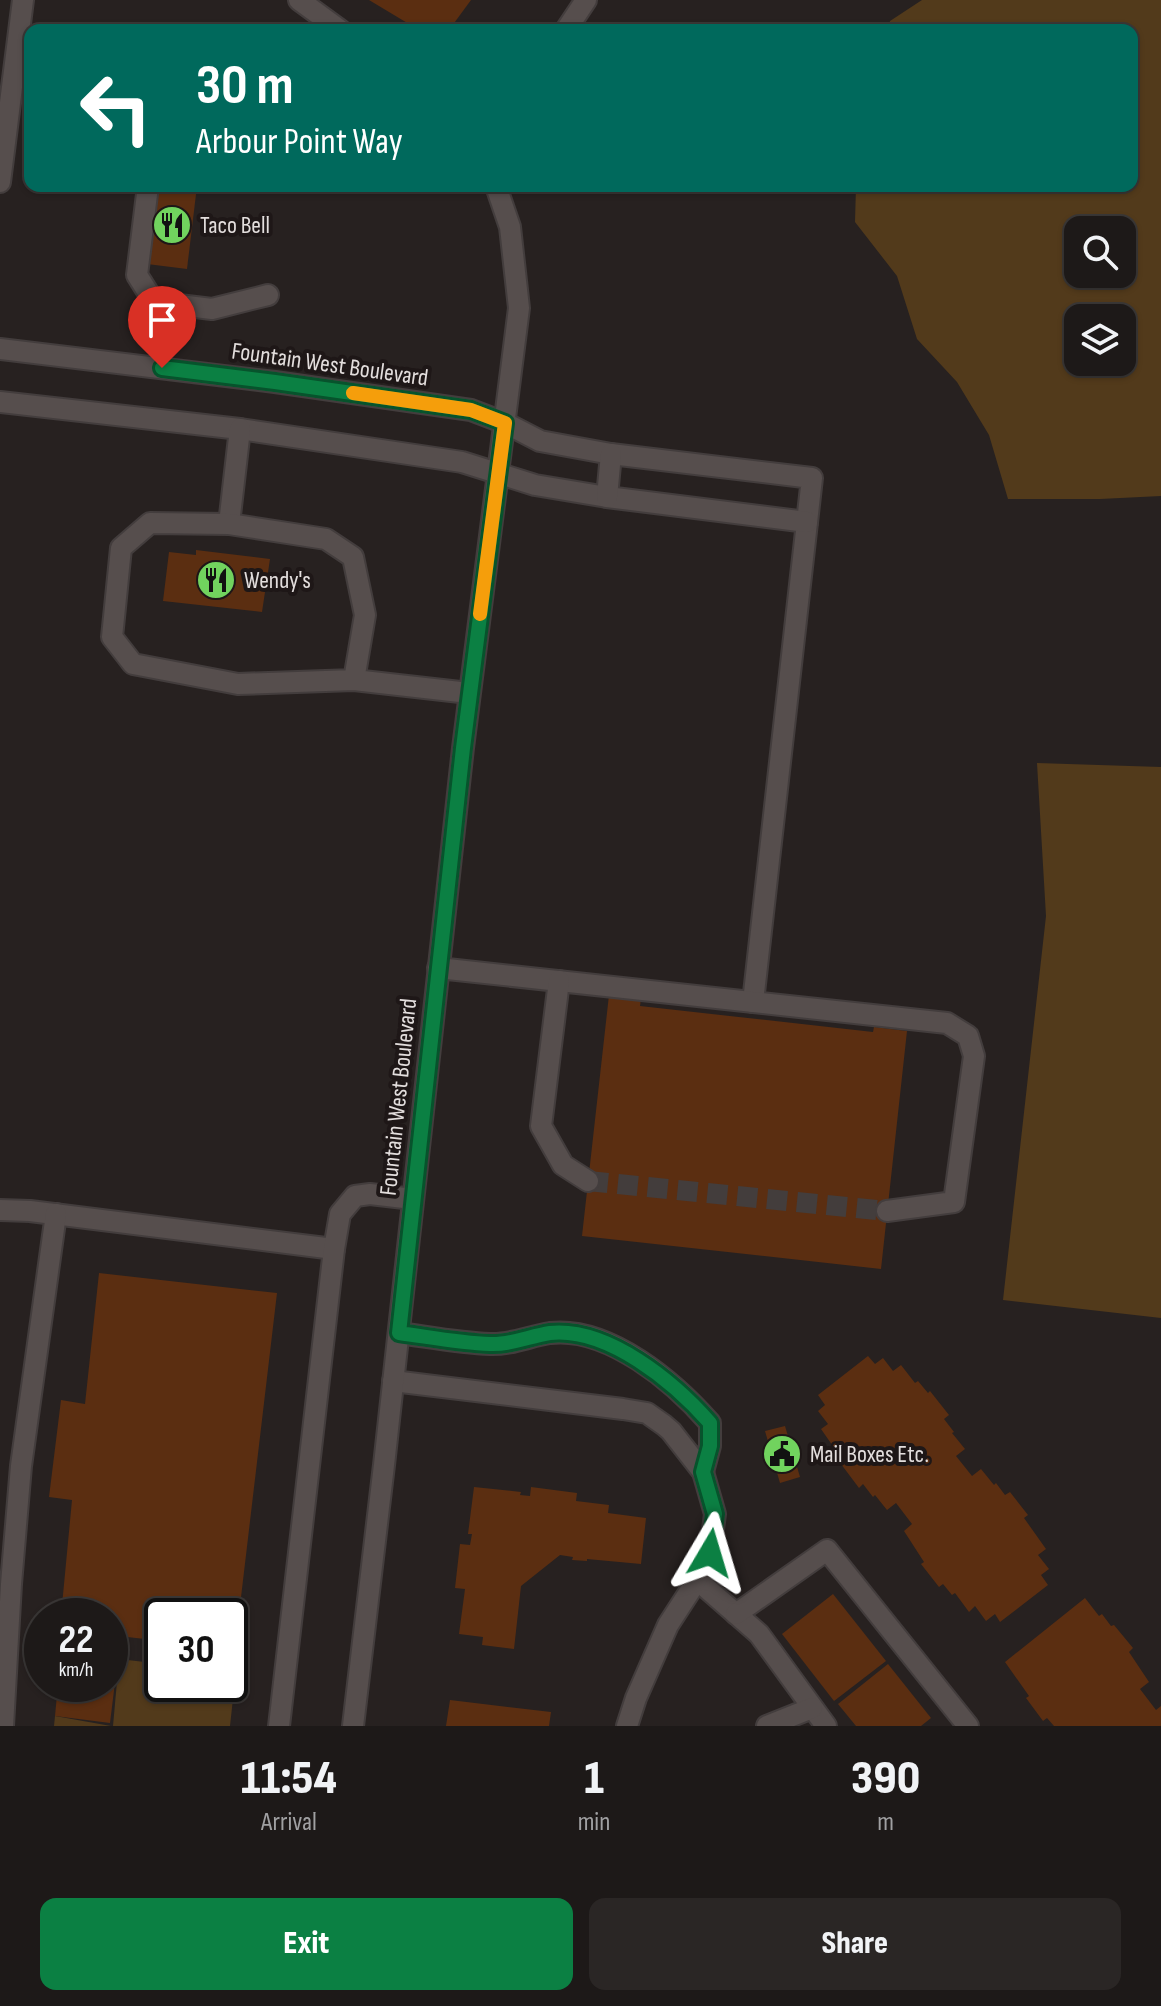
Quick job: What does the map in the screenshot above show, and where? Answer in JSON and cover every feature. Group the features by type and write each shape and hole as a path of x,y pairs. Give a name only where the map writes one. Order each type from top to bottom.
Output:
{"street":[{"path":"0,182 23,0"},
{"path":"299,0 332,24"},
{"path":"570,24 586,0"},
{"path":"147,192 137,275 154,302 212,309 268,295"},
{"path":"498,192 510,227 519,308 505,423 540,441 611,454 812,478 753,1002"},
{"name":"Fountain West Boulevard","path":"0,349 275,382 471,410 505,423 469,693 353,1726"},
{"path":"0,402 240,429 462,462 535,485 807,522"},
{"path":"229,524 240,429"},
{"path":"607,497 611,454"},
{"path":"354,680 365,615 353,557 326,539 229,524 150,523 121,548 112,637 133,664 238,684 354,680 469,693"},
{"path":"438,968 947,1023 968,1036 974,1056 954,1202 887,1211"},
{"path":"559,981 541,1126 563,1165 588,1181"},
{"path":"279,1726 340,1214 355,1196 370,1194 413,1199"},
{"path":"0,1210 56,1214 334,1249"},
{"path":"3,1726 21,1466 56,1214"},
{"path":"399,1333 493,1345 550,1333 583,1334 608,1342 648,1367 689,1399 710,1423 710,1446 703,1472"},
{"path":"393,1381 647,1413 671,1431 703,1472 715,1514 710,1553 668,1625 627,1726"},
{"path":"736,1614 827,1550 968,1726"},
{"path":"696,1579 759,1634 826,1726"},
{"path":"767,1726 812,1708"}],"shaded area":[{"path":"922,0 1161,0 1161,496 1008,499 989,435 957,382 917,339 897,276 855,222 856,192 1138,192 1138,24 889,24 890,21"},
{"path":"1037,763 1161,767 1161,1318 1003,1300 1046,916"},
{"path":"128,1660 144,1662 144,1702 233,1702 230,1726 113,1726 115,1702 128,1702"},
{"path":"55,1716 111,1726 54,1726"}],"building":[{"path":"369,0 471,0 453,24 409,24"},
{"name":"Taco Bell","path":"156,192 196,192 187,269 147,264"},
{"name":"Wendy's","path":"196,550 270,559 262,612 163,601 169,552 196,555"},
{"path":"609,995 641,999 640,1006 873,1032 874,1027 907,1031 881,1269 582,1236"},
{"path":"99,1273 277,1293 241,1598 144,1598 144,1639 128,1637 128,1598 63,1598 72,1500 49,1497 61,1400 85,1404"},
{"path":"868,1356 875,1364 883,1358 893,1371 901,1365 915,1383 918,1381 928,1393 930,1391 949,1415 944,1419 965,1449 956,1456 972,1476 981,1469 1005,1495 1010,1492 1028,1515 1024,1518 1046,1549 1038,1555 1049,1569 1041,1575 1048,1585 1000,1622 995,1614 986,1621 975,1606 969,1612 955,1593 952,1595 943,1584 939,1587 921,1564 924,1562 904,1531 912,1524 896,1503 887,1510 863,1484 859,1488 821,1429 828,1424 818,1411 825,1405 818,1395"},
{"name":"Mail Boxes Etc.","path":"785,1426 800,1477 780,1483 765,1431"},
{"path":"474,1487 521,1492 520,1495 530,1496 531,1487 577,1493 576,1501 609,1505 608,1513 646,1518 641,1564 572,1560 573,1557 560,1555 521,1586 514,1649 482,1645 483,1637 459,1634 465,1589 455,1588 460,1544 470,1545 472,1534 468,1534"},
{"path":"833,1594 886,1661 834,1701 782,1634"},
{"path":"1085,1598 1133,1648 1129,1652 1149,1682 1140,1689 1156,1710 1161,1706 1161,1726 1054,1726 1047,1718 1043,1721 1026,1698 1029,1696 1005,1662"},
{"path":"888,1664 931,1718 921,1726 856,1726 838,1704"},
{"path":"450,1700 551,1712 549,1726 446,1726"},
{"path":"56,1702 113,1702 110,1723 55,1716"}],"tunnel":[{"path":"588,1181 887,1211"}],"slow traffic":[{"path":"353,393 471,410 505,423 480,614"}],"place":[{"name":"Taco Bell","path":"172,225"},
{"name":"Wendy's","path":"216,580"},
{"name":"Mail Boxes Etc.","path":"782,1454"}],"route":[{"path":"162,368 471,410 505,423 463,748 399,1333 493,1345 550,1333 583,1334 608,1342 648,1367 689,1399 710,1423 710,1446 703,1472 715,1514 710,1553"}]}
